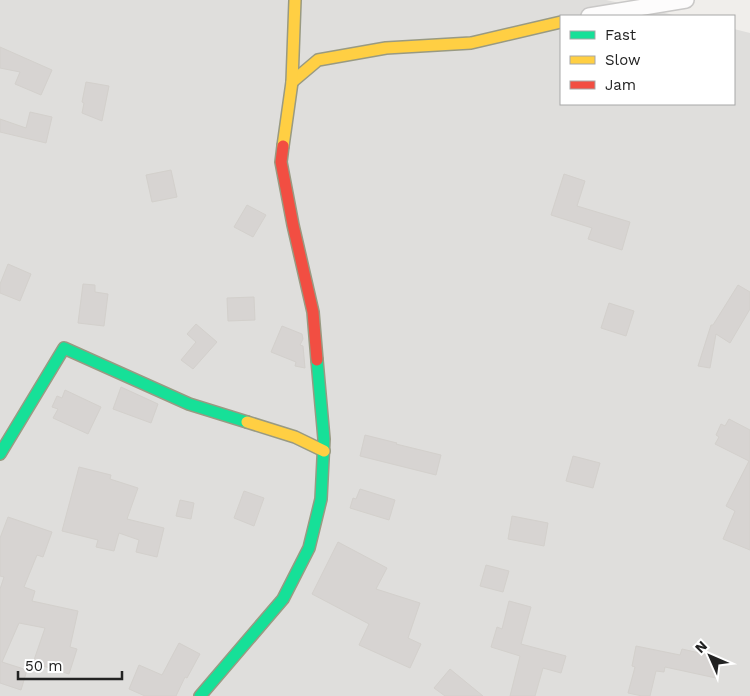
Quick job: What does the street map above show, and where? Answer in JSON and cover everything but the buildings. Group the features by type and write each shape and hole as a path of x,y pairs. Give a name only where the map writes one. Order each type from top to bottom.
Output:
{"street":[{"path":"200,696 284,599 309,548 321,499 324,439 313,312 292,225 281,162 292,82 295,0"},
{"path":"595,15 686,0"},
{"path":"292,82 318,60 386,48 471,43 560,22"},
{"path":"0,454 64,348 189,404 294,437 324,451"}],"shaded area":[{"path":"0,0 606,0 674,15 560,15 560,105 735,105 735,29 750,33 750,696 0,696"}],"traffic: fast":[{"path":"0,454 64,348 189,404 247,422"},
{"path":"200,696 283,599 309,548 321,499 324,439 317,360"}],"traffic: slow":[{"path":"283,146 292,82 295,0"},
{"path":"292,82 318,60 386,48 471,43 560,22"},
{"path":"247,422 295,437 324,451"}],"traffic: jam":[{"path":"283,146 281,162 313,312 317,360"}]}
